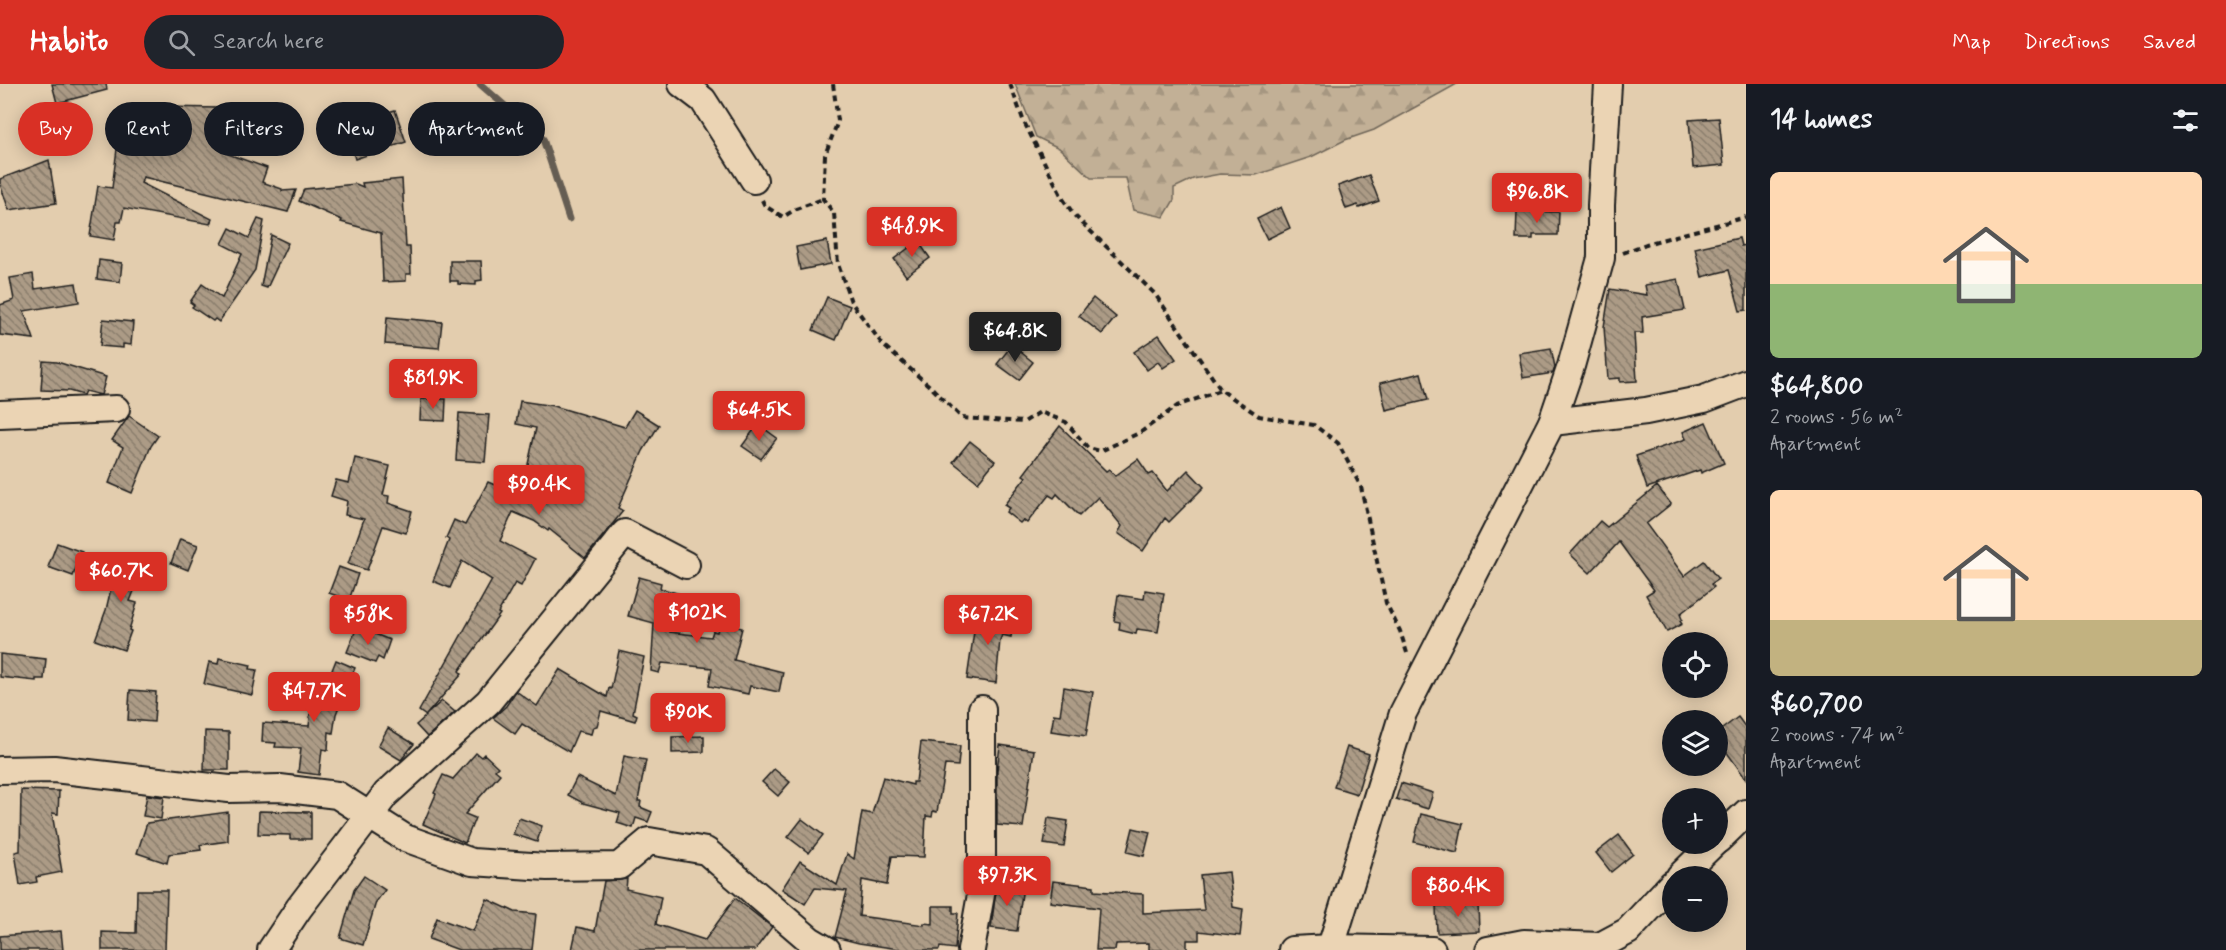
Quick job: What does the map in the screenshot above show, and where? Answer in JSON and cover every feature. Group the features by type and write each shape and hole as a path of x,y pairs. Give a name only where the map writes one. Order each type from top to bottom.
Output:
{"street":[{"path":"682,84 703,100 754,180"},
{"path":"1331,949 1403,713 1552,422 1571,366 1601,258 1601,205 1608,84"},
{"path":"1552,422 1646,411 1704,399 1746,383"},
{"path":"0,414 116,409"},
{"path":"271,950 299,908 386,794 488,702 625,533 686,565"},
{"path":"971,950 982,889 982,709"},
{"path":"0,771 54,769 229,789 292,789 337,795 405,838 472,862 547,867 620,866 649,841 706,851 810,940 827,950"},
{"path":"1728,830 1746,813"},
{"path":"1690,866 1703,854"},
{"path":"1488,950 1524,943 1548,947 1600,946 1628,931 1662,895"},
{"path":"1292,950 1432,950"}],"path":[{"path":"833,84 838,121 825,155 823,199 834,213 838,264 851,302 883,345 962,418 1024,422 1040,412 1066,422 1088,448 1101,451 1141,432 1177,406 1221,390"},
{"path":"1010,84 1024,122 1075,216 1155,294 1221,390 1259,416 1314,425 1338,443 1360,487 1386,603 1400,631 1416,685"},
{"path":"754,180 765,206 783,217 796,209 823,199"},
{"path":"1601,258 1746,218"}],"green space":[{"path":"1015,84 1457,84 1374,130 1345,140 1311,157 1256,175 1220,174 1193,179 1174,188 1174,200 1164,217 1133,210 1126,178 1091,178 1059,148 1036,137"}],"building":[{"path":"52,84 106,84 107,90 57,102"},
{"path":"192,108 204,108 204,156 234,156 267,168 262,182 282,189 282,191 296,190 288,212 143,177 141,183 212,219 210,224 124,208 121,222 117,222 114,240 90,236 98,186 112,188 116,156 192,156"},
{"path":"396,113 406,142 396,145"},
{"path":"1719,118 1724,165 1693,168 1689,120"},
{"path":"49,160 56,203 9,210 0,179"},
{"path":"1369,175 1379,201 1359,208 1358,205 1346,209 1338,186"},
{"path":"402,179 406,247 410,247 411,274 406,274 406,281 383,282 381,233 341,222 342,220 299,201 304,189 356,184 363,187 362,183"},
{"path":"1281,207 1290,228 1267,239 1257,219"},
{"path":"1517,211 1559,212 1558,235 1533,235 1533,239 1516,239"},
{"path":"258,219 264,221 255,270 219,322 215,319 213,321 192,307 194,305 190,302 202,284 222,298 242,254 222,244 230,228 249,238"},
{"path":"271,235 288,243 267,288 261,286"},
{"path":"1739,238 1741,246 1746,245 1746,310 1740,311 1729,270 1702,277 1695,248"},
{"path":"827,241 831,264 800,270 796,247"},
{"path":"918,241 930,258 906,276 894,259"},
{"path":"99,260 122,263 120,282 97,279"},
{"path":"450,261 481,261 482,280 476,281 476,285 450,281"},
{"path":"33,274 35,289 76,283 79,302 24,311 34,339 0,335 0,305 14,300 10,278"},
{"path":"1678,279 1685,310 1642,317 1643,333 1634,333 1637,381 1620,382 1620,378 1608,379 1604,327 1610,289 1647,295 1645,285"},
{"path":"827,297 850,306 836,340 813,330"},
{"path":"1093,298 1116,317 1102,334 1079,316"},
{"path":"387,317 442,322 439,348 385,344"},
{"path":"103,319 133,322 131,345 123,344 123,348 100,346"},
{"path":"1159,335 1176,359 1163,368 1158,362 1147,370 1134,352"},
{"path":"1012,345 1033,362 1019,380 997,364"},
{"path":"1551,348 1555,367 1553,373 1523,378 1519,353"},
{"path":"43,361 57,362 106,377 101,395 85,391 83,395 69,391 41,390"},
{"path":"1421,373 1428,400 1386,410 1380,383"},
{"path":"421,399 446,399 445,421 420,420"},
{"path":"520,401 554,406 625,427 635,410 659,425 643,451 618,508 623,511 585,558 549,529 548,531 534,521 513,512 500,541 535,559 521,586 515,583 498,613 500,614 459,671 462,674 426,715 442,701 455,712 427,737 416,725 426,716 419,711 492,580 462,561 450,588 433,581 454,520 465,525 488,482 521,496 536,428 516,424"},
{"path":"459,413 489,415 485,462 456,460"},
{"path":"129,416 158,436 151,446 132,493 109,483 123,447 112,440"},
{"path":"1706,422 1724,463 1701,473 1700,470 1647,488 1636,456 1686,439 1683,432"},
{"path":"758,424 777,438 761,459 742,446"},
{"path":"1060,426 1106,471 1109,469 1115,476 1138,459 1149,475 1153,473 1167,491 1188,470 1204,487 1169,522 1165,518 1143,551 1118,533 1122,526 1098,497 1079,516 1057,494 1054,498 1049,495 1027,523 1023,520 1020,523 1006,512 1009,508 1004,505 1026,477 1023,475"},
{"path":"970,441 995,461 978,482 953,462"},
{"path":"355,458 390,466 383,495 389,496 388,503 412,511 406,533 383,526 367,570 348,564 364,519 345,515 347,501 331,496 336,480 349,483"},
{"path":"1657,486 1671,504 1646,524 1684,576 1704,561 1718,579 1711,584 1714,587 1680,614 1682,624 1667,632 1646,595 1654,590 1619,542 1590,573 1570,554 1600,521 1607,527"},
{"path":"180,539 198,545 188,570 171,563"},
{"path":"57,543 82,552 73,576 48,567"},
{"path":"119,554 145,564 130,601 137,603 124,650 95,640 106,610 114,575 111,573"},
{"path":"339,567 358,574 349,600 329,593"},
{"path":"639,577 661,583 660,588 680,594 670,632 711,637 713,631 717,632 719,623 742,628 734,660 783,672 779,692 750,686 748,694 709,686 712,668 662,663 659,673 651,671 654,623 628,616"},
{"path":"1145,590 1164,593 1158,632 1137,629 1136,634 1119,630 1120,622 1114,621 1118,595 1144,599"},
{"path":"977,611 1014,618 1011,637 1002,635 1000,640 996,683 967,679"},
{"path":"357,627 390,640 383,660 378,657 375,663 347,652"},
{"path":"619,651 644,657 633,713 637,715 635,721 601,711 597,726 593,727 591,734 578,731 569,752 522,724 515,734 493,718 506,706 516,691 537,706 560,669 607,697 609,688 611,689"},
{"path":"0,654 46,659 44,679 36,679 36,681 0,677"},
{"path":"219,658 251,665 250,669 257,670 252,695 204,684 209,662 218,664"},
{"path":"336,660 355,668 336,714 333,733 329,732 328,750 322,749 319,775 298,772 301,748 275,747 276,743 262,742 263,723 309,726 311,710 316,711"},
{"path":"1064,687 1093,692 1086,736 1051,731 1054,714 1060,715"},
{"path":"130,690 156,692 154,722 128,720"},
{"path":"1738,717 1746,728 1746,779 1728,754 1728,724"},
{"path":"388,728 414,744 401,760 378,746"},
{"path":"205,731 229,732 229,770 204,770"},
{"path":"704,736 704,752 672,753 672,737"},
{"path":"921,742 960,746 958,766 945,765 937,812 933,811 932,817 926,816 924,857 892,856 887,885 862,880 859,916 924,925 924,923 933,924 933,906 953,906 953,913 958,913 955,949 940,947 939,950 905,950 835,937 847,891 815,888 805,904 782,889 800,861 837,885 847,854 854,859 862,812 872,814 883,777 913,785 913,782 916,782"},
{"path":"1000,745 1034,750 1023,827 997,825 997,771"},
{"path":"1347,747 1369,754 1357,794 1334,787"},
{"path":"476,753 481,757 484,754 498,767 495,770 500,774 465,814 475,818 465,843 423,824 443,775 453,779"},
{"path":"624,756 646,760 638,801 641,801 640,807 652,812 648,822 636,818 633,828 617,823 620,813 583,803 568,795 577,777 616,796"},
{"path":"774,769 790,782 778,796 762,782"},
{"path":"1401,783 1433,793 1428,809 1396,799"},
{"path":"21,790 59,791 58,814 52,813 62,872 36,877 37,882 20,885 15,852 20,851"},
{"path":"147,795 164,797 161,819 143,816"},
{"path":"259,811 311,812 311,839 290,839 290,835 258,834"},
{"path":"228,812 228,841 200,845 201,850 169,854 167,863 137,853 147,823"},
{"path":"1421,814 1463,824 1457,853 1414,842"},
{"path":"519,818 542,826 537,842 513,834"},
{"path":"1048,818 1068,821 1064,847 1044,844"},
{"path":"802,819 823,835 809,853 788,837"},
{"path":"1133,828 1150,832 1144,856 1127,852"},
{"path":"1619,835 1633,854 1611,872 1596,853"},
{"path":"1229,872 1233,907 1243,909 1240,936 1199,931 1199,940 1187,940 1187,950 1149,950 1149,943 1116,944 1115,950 1096,950 1099,908 1050,902 1053,881 1094,886 1094,891 1143,894 1143,913 1204,910 1200,875"},
{"path":"364,876 385,890 376,902 363,945 340,938 354,890"},
{"path":"627,879 626,889 661,897 656,924 658,925 705,940 735,898 772,927 755,950 572,950 577,927 595,931 604,881"},
{"path":"997,883 1023,886 1017,931 991,928"},
{"path":"137,890 167,890 165,950 102,950 102,932 136,933"},
{"path":"487,899 515,912 536,914 532,950 459,950 429,939 437,918 473,931"},
{"path":"1478,904 1479,931 1437,933 1436,906"},
{"path":"61,931 63,950 0,950 0,936"}],"waterway":[{"path":"480,84 543,139 569,219"}]}
